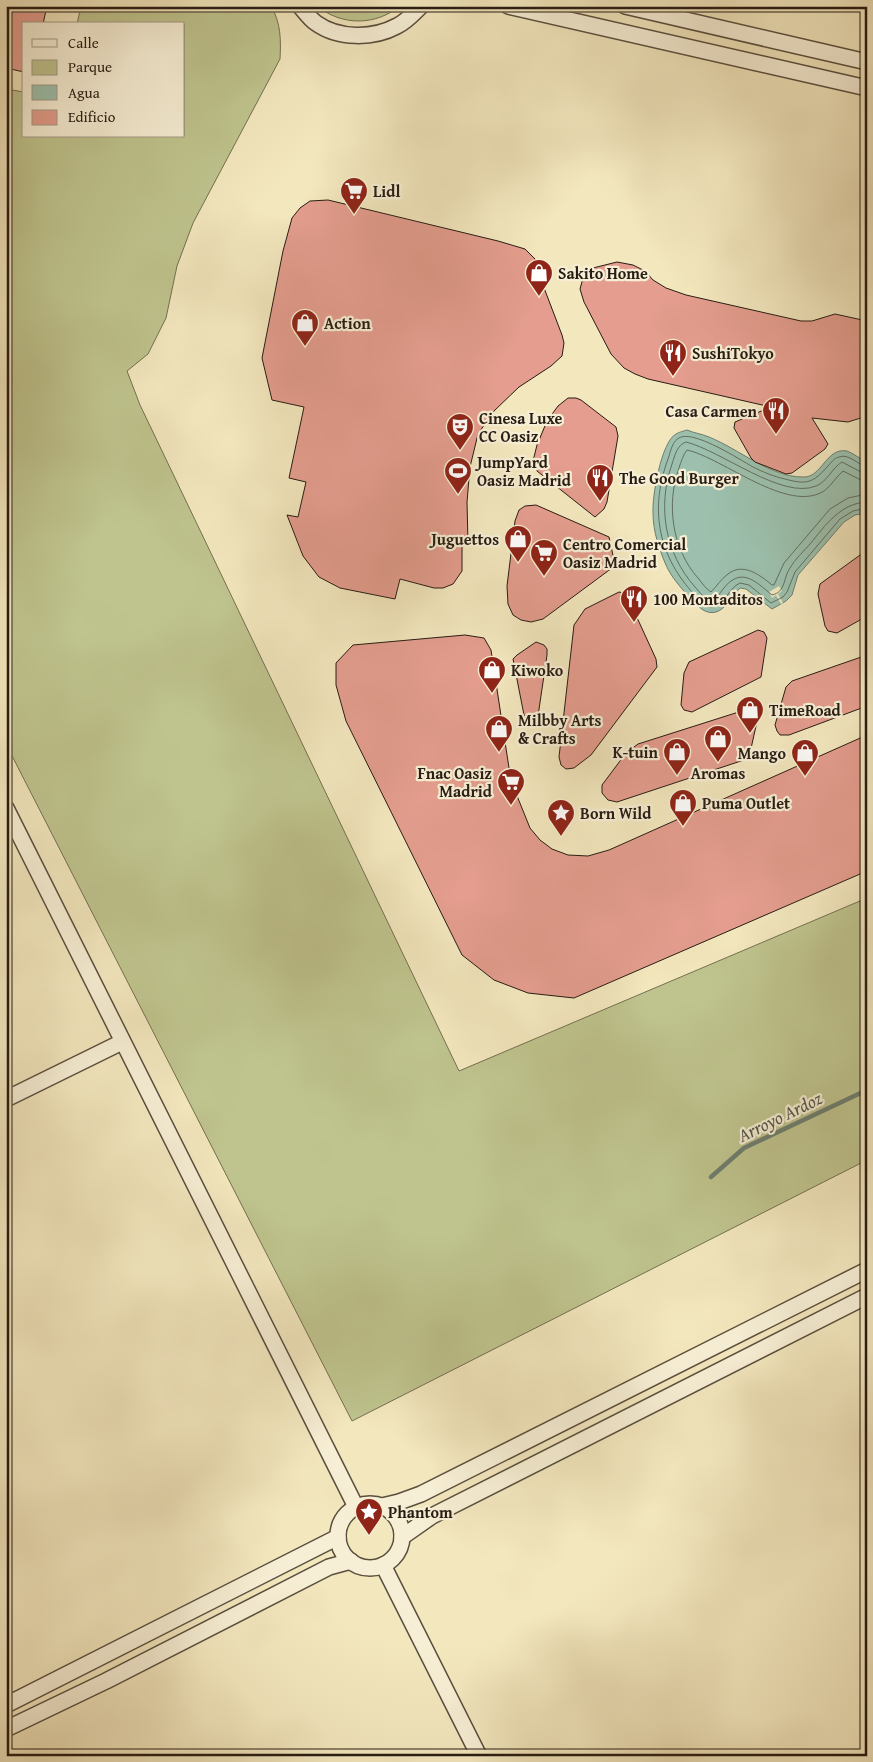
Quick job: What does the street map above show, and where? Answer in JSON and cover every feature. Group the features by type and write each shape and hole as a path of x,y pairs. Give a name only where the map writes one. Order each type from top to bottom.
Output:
{"street":[{"path":"300,6 316,23 332,30 351,35 371,36 398,26 422,7"},
{"path":"508,6 867,88"},
{"path":"625,6 867,62"},
{"path":"6,808 356,1507"},
{"path":"6,1099 122,1042"},
{"path":"382,1506 421,1494 867,1270"},
{"path":"402,1537 432,1516 867,1296"},
{"path":"374,1504 382,1506 391,1511 401,1527 401,1545 397,1553 383,1565 366,1567 351,1561 344,1554 338,1537 343,1519 356,1507 374,1504"},
{"path":"6,1705 338,1537"},
{"path":"6,1729 106,1681 329,1567 351,1561"},
{"path":"383,1565 478,1756"}],"green space":[{"path":"81,6 271,6 277,19 280,38 280,59 193,223 177,266 166,318 148,354 127,371 140,405 459,1071 867,898 867,1160 352,1421 6,744 6,89 22,92 22,138 185,138 185,22 77,22"},
{"path":"317,6 400,6 380,17 358,21 337,17"}],"water":[{"path":"687,430 709,437 767,468 791,476 809,476 815,473 834,454 840,451 847,451 867,462 867,513 855,515 844,522 798,575 792,595 786,601 772,609 746,589 740,588 719,611 712,613 705,611 677,583 668,569 655,533 653,520 654,495 666,447 677,433"}],"pier":[{"path":"779,586 782,591 778,594 783,603 781,604 776,595 772,598 769,592"}],"building":[{"path":"6,6 47,6 43,22 22,22 22,72 6,68"},
{"path":"328,200 525,249 535,259 562,335 564,343 562,356 551,366 519,387 494,411 478,434 470,467 467,502 468,543 462,544 462,571 453,584 443,588 434,588 400,579 395,599 340,588 319,577 303,556 287,515 298,517 306,482 289,478 304,407 272,400 262,358 283,251 292,218 300,208 310,201"},
{"path":"617,262 633,265 645,271 653,280 666,288 686,295 801,321 812,321 835,314 867,321 867,416 848,422 812,418 828,444 825,449 792,473 786,474 755,462 734,428 735,422 771,407 648,379 624,368 611,354 584,302 580,289 583,278 589,269"},
{"path":"568,398 581,400 616,427 618,436 607,502 604,509 595,517 537,471 533,461 537,445 547,421 558,406"},
{"path":"536,505 609,537 614,560 612,568 543,619 531,622 521,620 513,615 508,604 507,586 515,521 519,510 525,506"},
{"path":"867,550 867,616 837,633 828,631 825,626 818,594 820,584"},
{"path":"619,592 624,593 628,598 656,659 657,667 591,755 574,768 566,769 561,765 559,757 574,625 585,609"},
{"path":"758,630 764,632 767,638 761,677 692,712 684,710 681,705 684,673 689,662"},
{"path":"465,635 484,638 491,650 511,781 530,828 540,840 552,849 568,855 588,856 609,850 867,735 867,871 574,998 528,993 494,980 462,955 346,721 336,685 336,663 353,645"},
{"path":"536,642 544,645 547,649 547,655 538,716 534,719 527,719 524,715 513,659"},
{"path":"867,655 867,706 789,735 780,735 775,725 786,687 792,681"},
{"path":"745,710 755,711 758,717 750,753 744,760 617,802 608,800 602,793 602,785 626,753 638,744"}],"waterway":[{"name":"Arroyo Ardoz","path":"711,1177 744,1148 867,1090"}],"place":[{"name":"Lidl","path":"354,215"},
{"name":"Sakito Home","path":"539,297"},
{"name":"Action","path":"305,347"},
{"name":"SushiTokyo","path":"673,377"},
{"name":"Casa Carmen","path":"776,435"},
{"name":"Cinesa Luxe CC Oasiz","path":"460,451"},
{"name":"JumpYard Oasiz Madrid","path":"458,495"},
{"name":"The Good Burger","path":"600,502"},
{"name":"Juguettos","path":"518,563"},
{"name":"Centro Comercial Oasiz Madrid","path":"544,577"},
{"name":"100 Montaditos","path":"634,623"},
{"name":"Kiwoko","path":"492,694"},
{"name":"TimeRoad","path":"750,734"},
{"name":"Milbby Arts & Crafts","path":"499,753"},
{"name":"Aromas","path":"718,763"},
{"name":"K-tuin","path":"677,776"},
{"name":"Mango","path":"805,777"},
{"name":"Fnac Oasiz Madrid","path":"511,806"},
{"name":"Puma Outlet","path":"683,827"},
{"name":"Born Wild","path":"561,837"},
{"name":"Phantom","path":"369,1536"}]}
